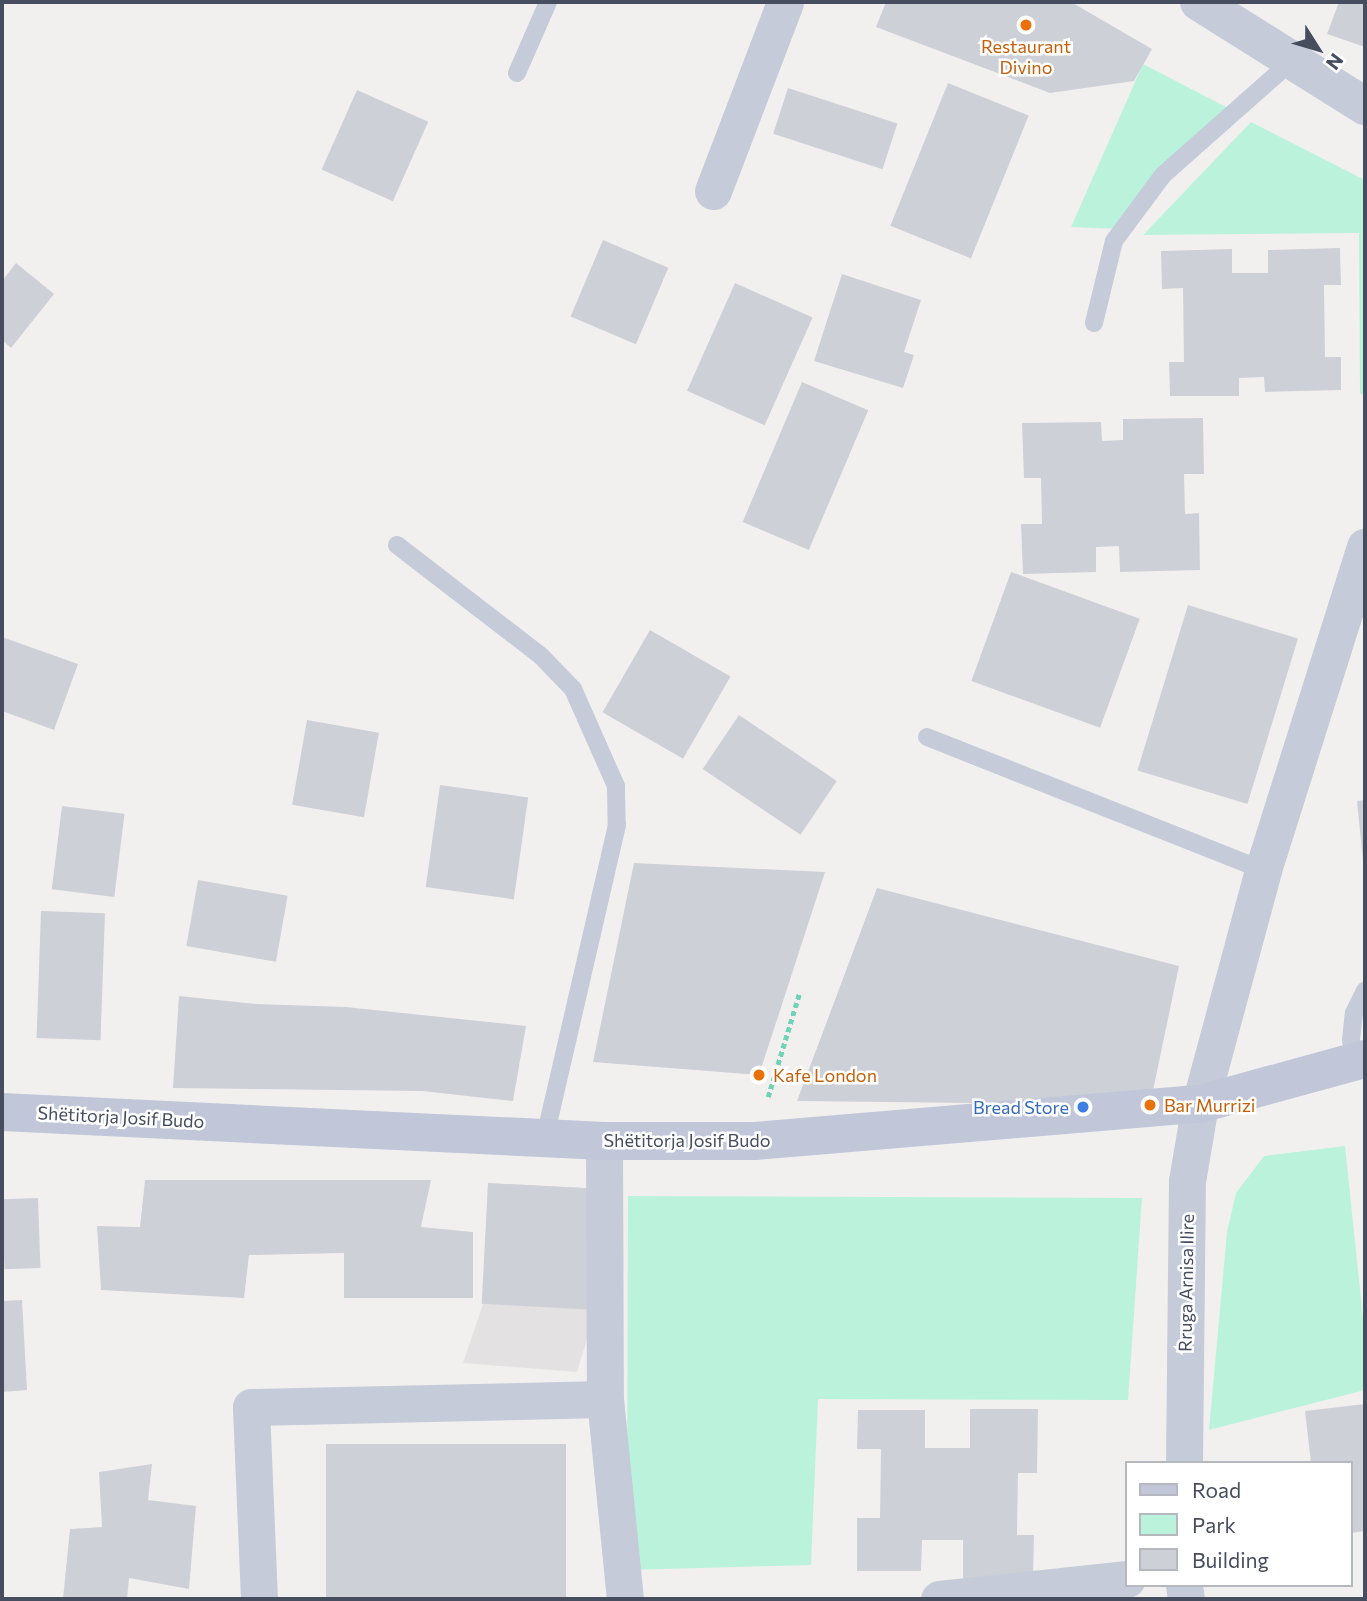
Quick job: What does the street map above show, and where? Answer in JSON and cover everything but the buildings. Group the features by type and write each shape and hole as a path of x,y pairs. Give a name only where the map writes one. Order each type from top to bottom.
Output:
{"main road":[{"name":"Shëtitorja Josif Budo","path":"2,1112 545,1138 755,1141 1200,1104 1360,1060"}],"street":[{"path":"713,191 785,2"},
{"path":"1199,2 1365,106"},
{"name":"Rruga Arnisa Ilire","path":"1184,1461 1187,1181 1200,1104 1263,870 1365,547"},
{"path":"604,1140 605,1399 625,1599"},
{"path":"259,1599 251,1407 605,1399"},
{"path":"939,1599 1126,1579"}],"lane":[{"path":"517,73 548,2"},
{"path":"1094,323 1114,241 1163,175 1293,60"},
{"path":"397,545 541,656 573,689 617,786 617,825 545,1138"},
{"path":"927,737 1263,870"},
{"path":"1360,1060 1351,1040 1354,1013 1365,990"}],"path":[{"path":"755,1141 799,994"}],"shaded area":[{"path":"488,1183 600,1189 596,1310 577,1372 463,1363 483,1304"}],"green space":[{"path":"1143,64 1232,110 1119,229 1071,227"},
{"path":"1251,122 1365,180 1365,395 1360,394 1359,233 1143,235"},
{"path":"1345,1146 1365,1337 1365,1390 1209,1430 1227,1232 1236,1193 1264,1156"},
{"path":"628,1196 1142,1198 1128,1400 818,1399 811,1565 627,1570"}],"place":[{"name":"Restaurant Divino","path":"1026,25"},
{"name":"Kafe London","path":"759,1075"},
{"name":"Bar Murrizi","path":"1150,1105"},
{"name":"Bread Store","path":"1083,1107"}]}
